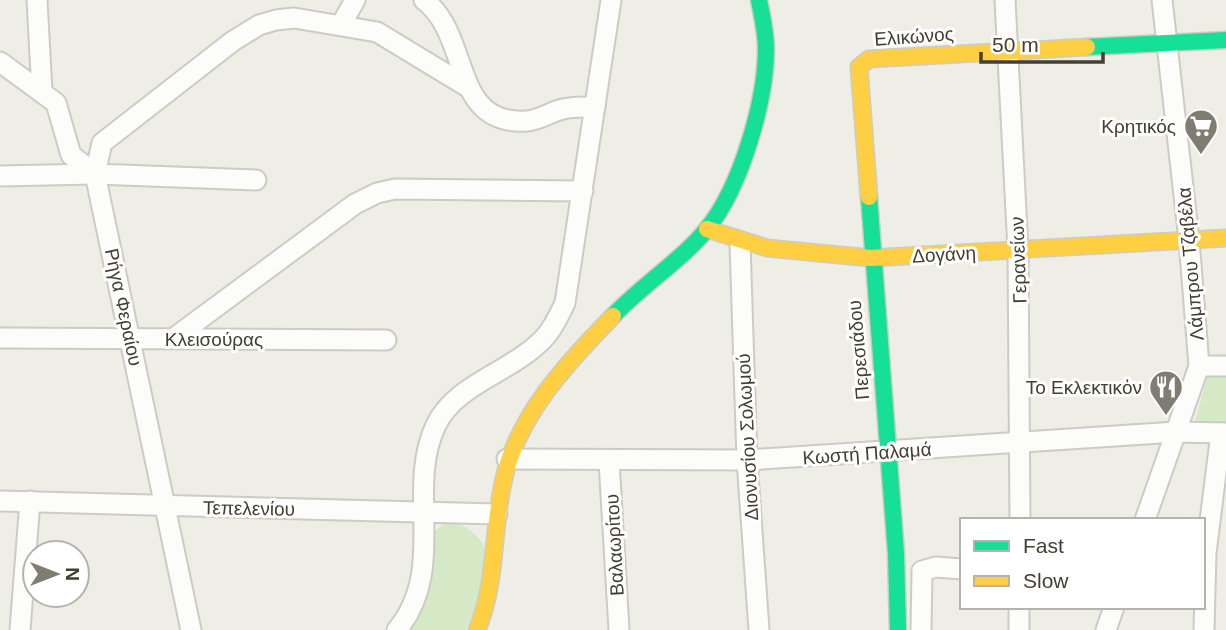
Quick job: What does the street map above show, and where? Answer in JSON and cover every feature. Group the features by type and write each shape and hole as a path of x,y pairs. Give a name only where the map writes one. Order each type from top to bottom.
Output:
{"street":[{"path":"37,0 42,92"},
{"path":"341,25 355,0"},
{"path":"424,0 437,11 452,35 466,86"},
{"path":"397,630 420,590 424,569 423,512 428,452 440,418 447,407 469,390 541,342 565,303 611,0"},
{"path":"477,630 494,574 497,514 507,459 529,417 606,324 640,288 707,229 736,179 751,127 766,50 759,0"},
{"name":"Γερανείων","path":"1005,0 1018,250 1020,518"},
{"name":"Λάμπρου Τζαβέλα","path":"1146,518 1199,366 1189,240 1162,0"},
{"path":"95,174 102,143 189,73 259,25 294,18 377,32 466,86 484,108 497,117 514,120 539,119 564,108 595,107"},
{"name":"Ελικώνος","path":"859,66 869,59 1226,40"},
{"path":"0,62 56,103 61,112 71,155 95,174"},
{"name":"Περεσιάδου","path":"859,66 871,258 896,553 898,630"},
{"path":"0,176 95,174 256,180"},
{"name":"Ρήγα Φεραίου","path":"95,174 191,630"},
{"path":"174,338 355,204 377,193 411,189 583,191"},
{"name":"Δογάνη","path":"707,229 740,243 818,256 871,258 1226,238"},
{"name":"Διονυσίου Σολωμού","path":"740,243 747,460 759,630"},
{"name":"Κλεισούρας","path":"0,338 386,340"},
{"path":"1199,366 1226,366"},
{"name":"Κωστή Παλαμά","path":"507,459 747,460 1175,432 1224,433"},
{"path":"1205,630 1206,553 1224,433"},
{"name":"Βαλαωρίτου","path":"609,461 619,630"},
{"name":"Τεπελενίου","path":"0,501 497,514"},
{"path":"20,630 30,501"},
{"path":"921,630 922,571 936,567 960,569"},
{"path":"1018,630 1019,609"},
{"path":"1106,630 1113,609"}],"green space":[{"path":"1208,374 1226,374 1226,423 1195,422"},
{"path":"458,523 484,545 488,558 488,571 480,600 466,630 409,630 428,595 433,571 434,532 443,524"}],"traffic: fast":[{"path":"613,316 697,240 731,190 749,143 762,93 766,48 759,0"},
{"path":"1087,47 1226,40"},
{"path":"869,197 896,553 898,630"}],"traffic: slow":[{"path":"869,197 859,67 869,59 1087,47"},
{"path":"707,229 767,248 871,258 1226,238"},
{"path":"477,630 488,594 503,483 519,436 561,372 613,316"}],"place":[{"name":"Κρητικός","path":"1201,156"},
{"name":"Το Εκλεκτικὀν","path":"1166,417"}]}
